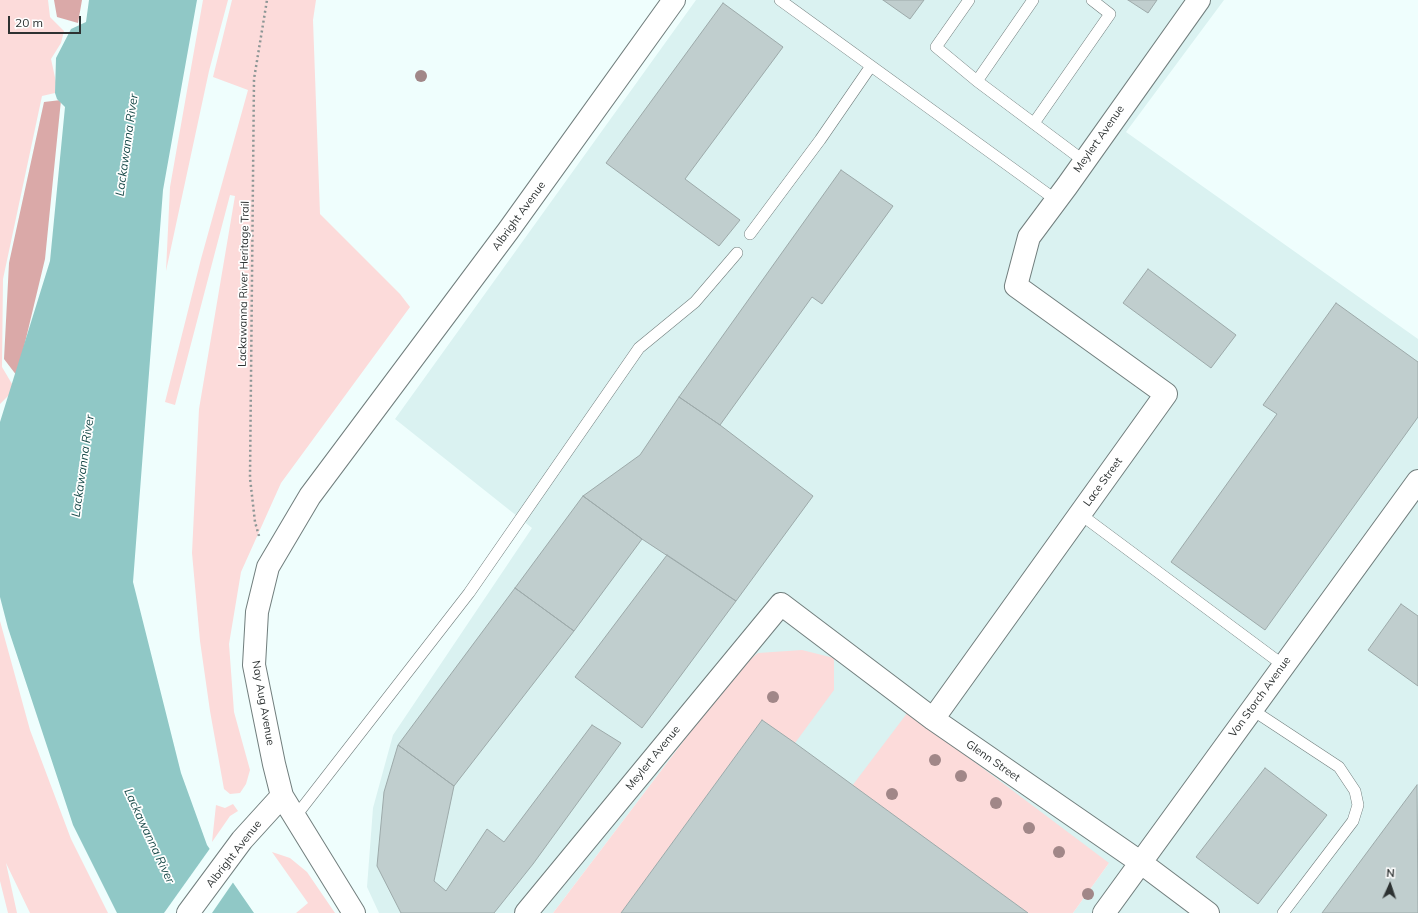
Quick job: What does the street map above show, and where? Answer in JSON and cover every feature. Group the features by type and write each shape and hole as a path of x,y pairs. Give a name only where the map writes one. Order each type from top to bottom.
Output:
{"street":[{"name":"Albright Avenue","path":"360,430 513,225 674,0"},
{"name":"Meylert Avenue","path":"1016,286 1029,237 1199,0"},
{"name":"Lace Street","path":"932,719 1166,394 1016,286"},
{"name":"Nay Aug Avenue","path":"354,913 282,796 254,666 257,612 268,567 310,496 360,430"},
{"name":"Von Storch Avenue","path":"1104,913 1418,481"},
{"name":"Meylert Avenue","path":"526,913 781,604"},
{"name":"Glenn Street","path":"781,604 932,719 1140,862 1208,913"},
{"name":"Albright Avenue","path":"188,913 242,840 282,796"}],"lane":[{"path":"780,0 1056,200"},
{"path":"969,0 936,47 977,81 1084,161"},
{"path":"977,81 1033,0"},
{"path":"1034,123 1110,14 1092,0"},
{"path":"750,234 820,140 871,66"},
{"path":"294,817 469,593 639,348 695,302 737,253"},
{"path":"1080,514 1283,665"},
{"path":"1251,709 1339,768 1355,790 1358,805 1353,822 1283,913"}],"path":[{"name":"Lackawanna River Heritage Trail","path":"267,0 254,79 250,478 255,522 268,567"}],"shaded area":[{"path":"0,0 48,0 50,17 64,31 61,43 51,59 56,82 55,93 42,96 3,279 2,367 15,389 0,404"},
{"path":"54,0 82,0 78,23 57,17"},
{"path":"203,0 228,0 209,71 166,271 170,187"},
{"path":"232,0 316,0 313,20 320,214 400,294 410,307 281,483 241,572 229,644 234,712 250,770 246,784 240,793 230,794 224,789 210,711 200,641 192,553 199,409 235,196 230,195 175,405 165,402 201,259 248,90 213,77"},
{"path":"696,0 1224,0 1126,132 1418,339 1418,913 1073,913 1109,863 1028,913 621,913 762,720 739,668 553,913 379,913 367,887 373,808 393,735 532,528 395,419"},
{"path":"61,100 45,259 17,376 4,359 9,263 44,102"},
{"path":"0,621 30,730 71,839 108,913 30,913 6,863 17,913 8,913 0,881"},
{"path":"802,650 834,658 834,690 795,743 762,720 621,913 553,913 739,668 758,653"},
{"path":"908,712 1109,863 1073,913 1028,913 852,786"},
{"path":"233,804 238,811 230,816 212,842 216,805 225,808"},
{"path":"272,852 290,858 307,872 335,913 296,913 308,903"}],"water":[{"name":"Lackawanna River","path":"89,0 197,0 163,190 133,582 181,773 207,845 254,913 117,913 73,825 8,628 0,597 0,422 50,261 65,107 57,99 55,93 56,58 71,29 86,22"}],"pier":[{"path":"211,847 234,881 212,913 164,913"}],"building":[{"path":"883,0 924,0 910,19"},
{"path":"1128,0 1157,0 1148,13"},
{"path":"723,3 783,47 685,179 740,220 719,246 606,163"},
{"path":"841,170 893,206 822,304 812,297 720,425 679,397"},
{"path":"1148,269 1236,335 1211,368 1123,303"},
{"path":"1336,303 1418,362 1418,417 1265,630 1171,562 1277,414 1263,405"},
{"path":"679,397 720,425 813,496 736,601 642,539 583,496 640,455"},
{"path":"583,496 642,539 574,631 515,588"},
{"path":"667,555 736,601 642,728 575,677"},
{"path":"515,588 574,631 454,786 398,745"},
{"path":"1401,604 1418,616 1418,686 1368,650"},
{"path":"762,720 795,743 1028,913 621,913"},
{"path":"592,725 621,743 533,864 494,913 401,913 377,866 384,792 398,745 454,786 434,881 446,891 487,829 504,842"},
{"path":"1265,768 1327,815 1258,904 1196,857"},
{"path":"1417,785 1418,913 1322,913"}]}
